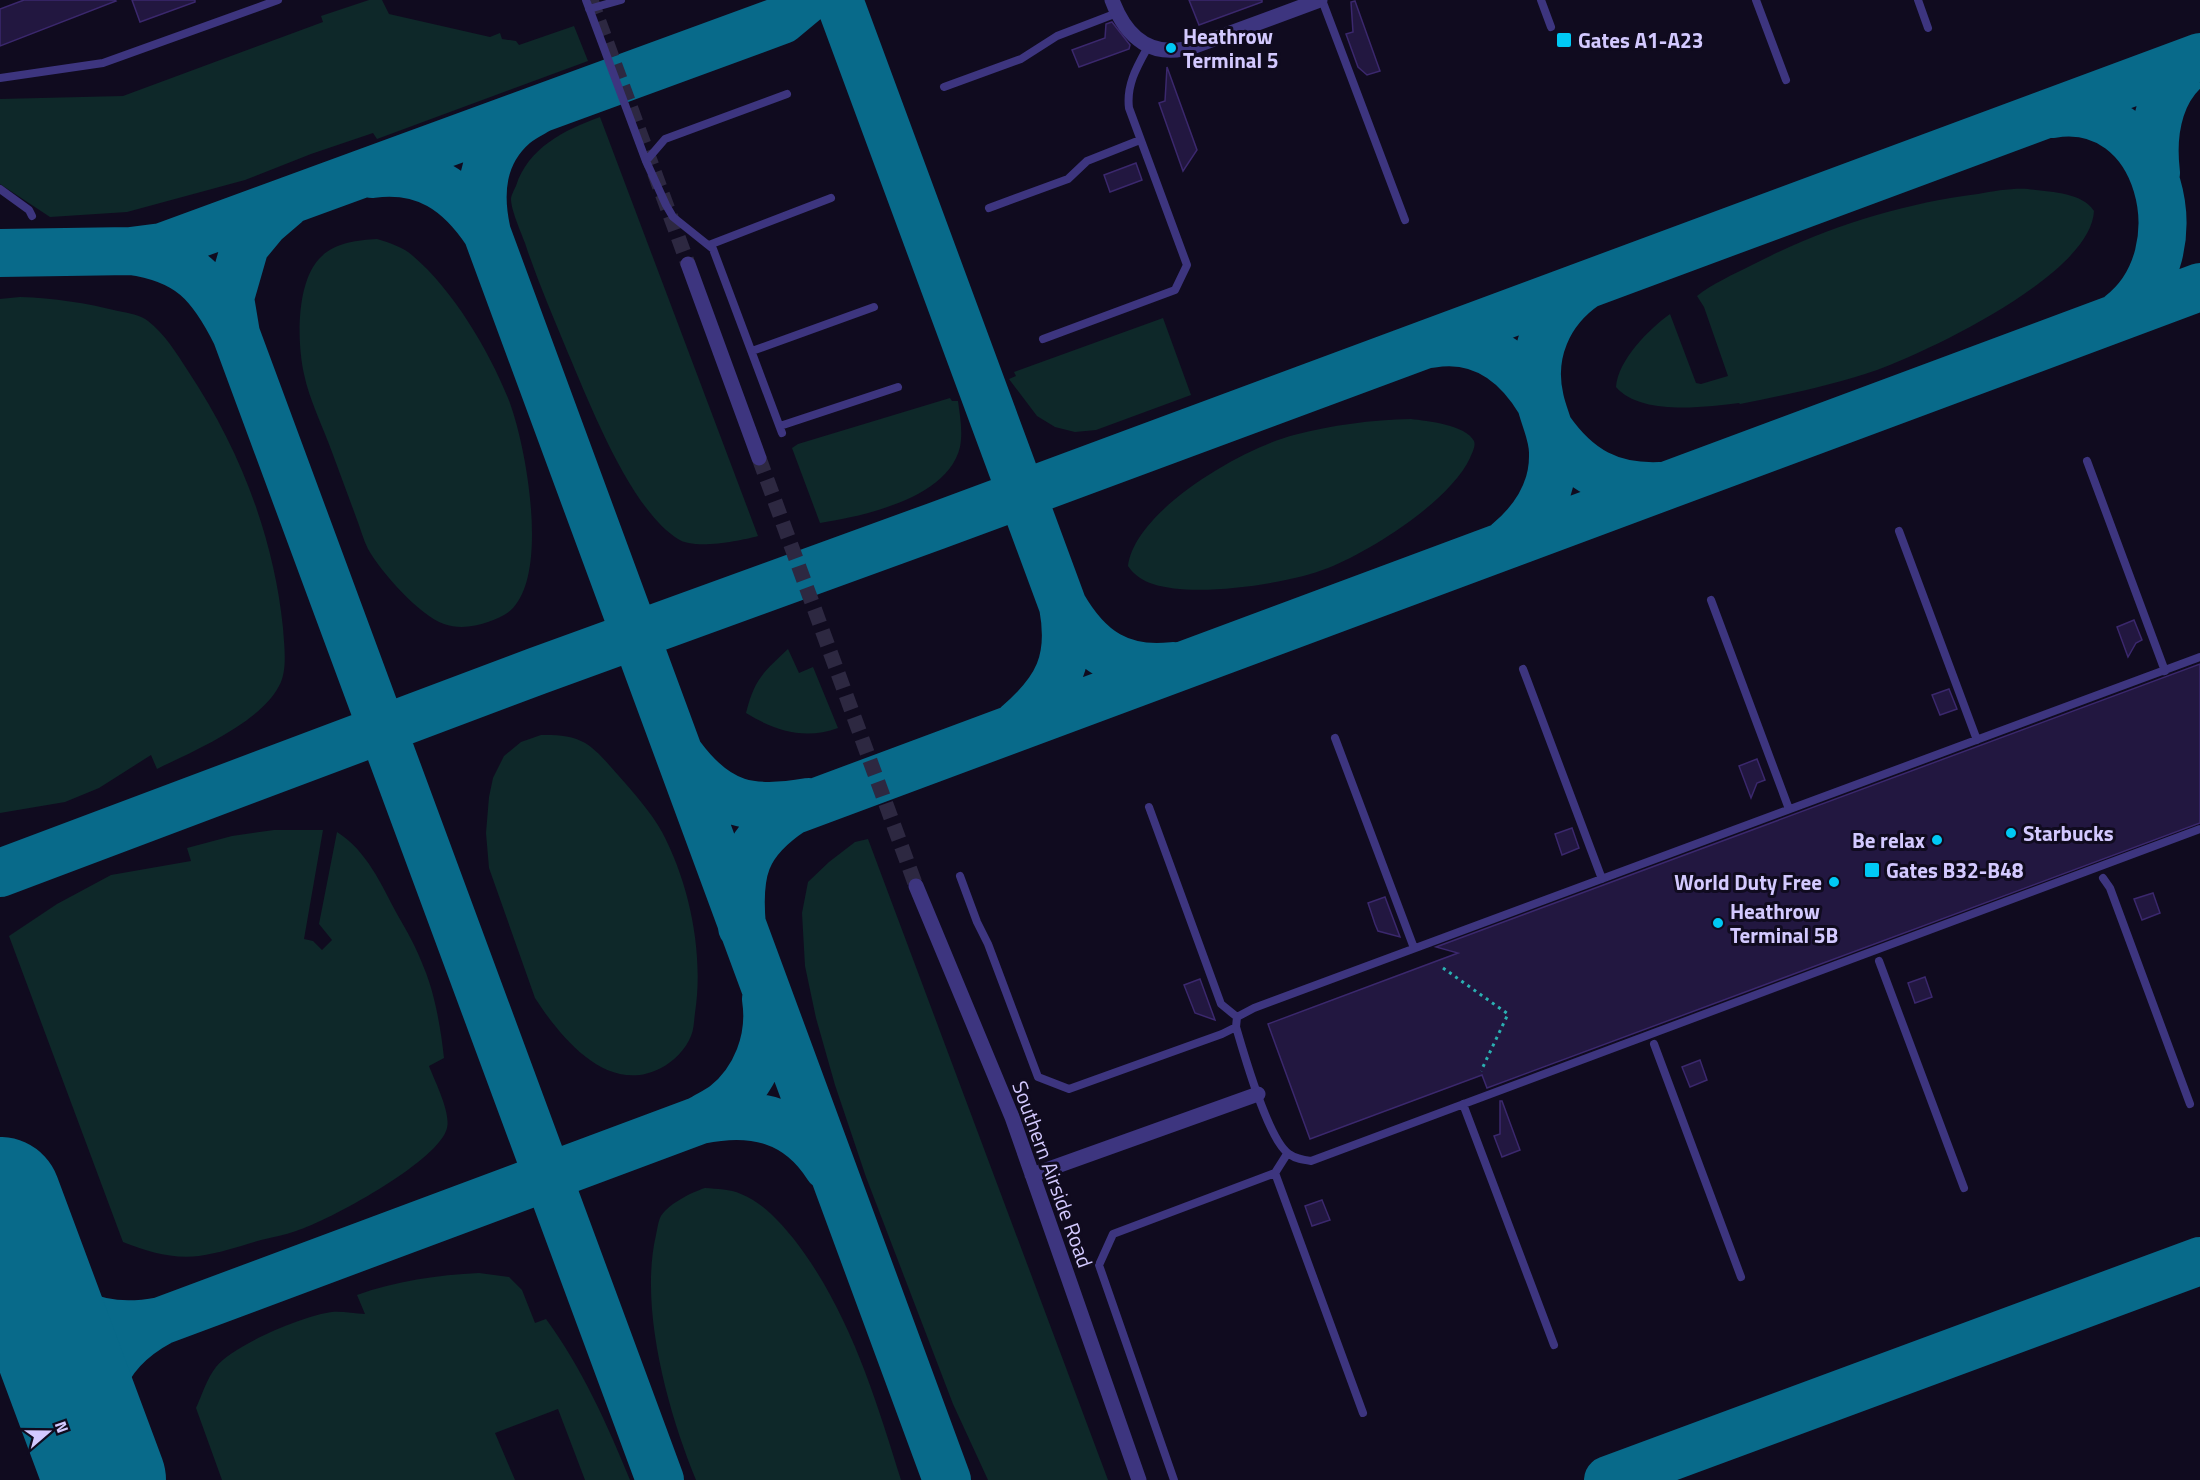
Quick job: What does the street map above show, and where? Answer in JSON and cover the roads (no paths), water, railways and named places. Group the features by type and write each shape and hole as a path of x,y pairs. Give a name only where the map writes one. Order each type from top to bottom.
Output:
{"street":[{"path":"1115,7 1127,30 1138,39 1149,45 1177,50 1189,48 1321,0"},
{"path":"688,264 759,458"},
{"name":"Southern Airside Road","path":"916,886 1012,1117 1139,1480"},
{"path":"1032,1175 1258,1094"}],"lane":[{"path":"0,78 103,63 278,0"},
{"path":"585,0 646,161 673,217 709,245 717,258 781,430 898,387"},
{"path":"589,9 621,0"},
{"path":"1321,0 1405,220"},
{"path":"1541,0 1551,27"},
{"path":"1756,0 1786,80"},
{"path":"1918,0 1928,28"},
{"path":"944,87 1021,59 1030,51 1057,36 1115,7"},
{"path":"1043,339 1175,290 1187,265 1129,108 1128,97 1134,75 1149,45"},
{"path":"646,161 665,140 787,94"},
{"path":"989,208 1068,179 1087,161 1140,140"},
{"path":"0,189 29,210 32,216"},
{"path":"709,245 831,198"},
{"path":"752,351 874,307"},
{"path":"2087,461 2165,671"},
{"path":"1899,531 1977,740"},
{"path":"1711,600 1789,809"},
{"path":"2200,657 1254,1008 1238,1017 1236,1027 1275,1138 1287,1154 1311,1161 2200,829"},
{"path":"1523,669 1602,879"},
{"path":"1335,738 1414,948"},
{"path":"1149,807 1221,1004 1238,1017"},
{"path":"960,876 1038,1077 1069,1089 1236,1027"},
{"path":"2103,878 2110,888 2190,1104"},
{"path":"1879,961 1965,1188"},
{"path":"1654,1044 1741,1277"},
{"path":"1463,1104 1554,1345"},
{"path":"1174,1480 1099,1265 1113,1234 1275,1173 1287,1154"},
{"path":"1275,1173 1363,1413"}],"tunnel":[{"path":"591,0 688,264"},
{"path":"759,458 916,886"}],"place":[{"name":"Gates A1-A23","path":"1564,40"},
{"name":"Heathrow Terminal 5","path":"1171,48"},
{"name":"Starbucks","path":"2011,833"},
{"name":"Be relax","path":"1937,840"},
{"name":"Gates B32-B48","path":"1872,870"},
{"name":"World Duty Free","path":"1834,882"},
{"name":"Heathrow Terminal 5B","path":"1718,923"}]}
